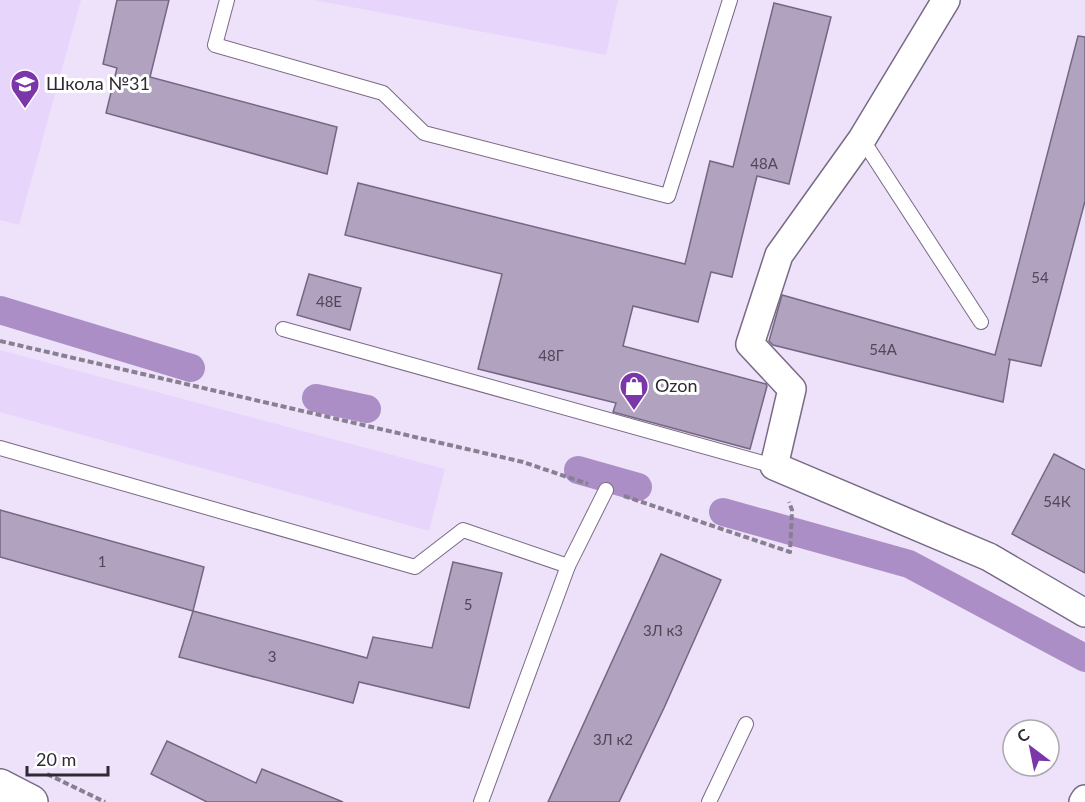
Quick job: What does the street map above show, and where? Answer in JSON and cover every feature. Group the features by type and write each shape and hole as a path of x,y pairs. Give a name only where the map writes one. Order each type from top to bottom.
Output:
{"main road":[{"path":"0,786 31,802"}],"street":[{"path":"946,0 862,138 779,255 750,344 792,389 774,466 989,557 1085,613"}],"lane":[{"path":"227,0 215,45 383,93 424,133 668,196 730,0"},
{"path":"862,138 981,322"},
{"path":"283,329 774,466"},
{"path":"0,448 415,567 463,530 568,566"},
{"path":"481,802 568,566 606,490"},
{"path":"709,802 746,724"}],"path":[{"path":"0,341 523,462 790,552 792,510"},
{"path":"38,770 105,802"}],"shaded area":[{"name":"Школа №31","path":"0,0 81,0 19,225 0,220"},
{"path":"314,0 618,0 606,55"},
{"path":"0,350 445,469 429,531 0,412"}],"building":[{"path":"117,0 169,0 150,77 337,127 327,174 106,113 117,68 103,64"},
{"path":"774,3 831,17 789,184 757,176 732,277 711,272 698,322 633,306 623,346 766,384 750,449 613,412 616,403 478,369 502,274 345,235 358,183 685,264 710,161 733,167"},
{"path":"1078,36 1085,37 1085,201 1041,366 1008,359 1010,360 1003,402 773,345 769,341 782,295 995,355"},
{"path":"309,274 361,288 350,330 297,315"},
{"path":"1054,454 1085,470 1085,573 1012,534"},
{"path":"0,510 204,567 193,611 0,557"},
{"path":"661,554 721,580 664,708 619,802 548,802"},
{"path":"453,562 502,573 469,708 359,682 353,703 179,657 193,611 367,658 373,637 432,648"},
{"path":"167,741 256,783 262,769 343,802 207,802 151,774"}],"waterway":[{"path":"0,310 191,368"},
{"path":"316,398 367,409"},
{"path":"578,470 638,487"},
{"path":"723,512 909,564 1085,658"}],"place":[{"name":"Школа №31","path":"25,110"},
{"name":"Ozon","path":"634,412"}]}
